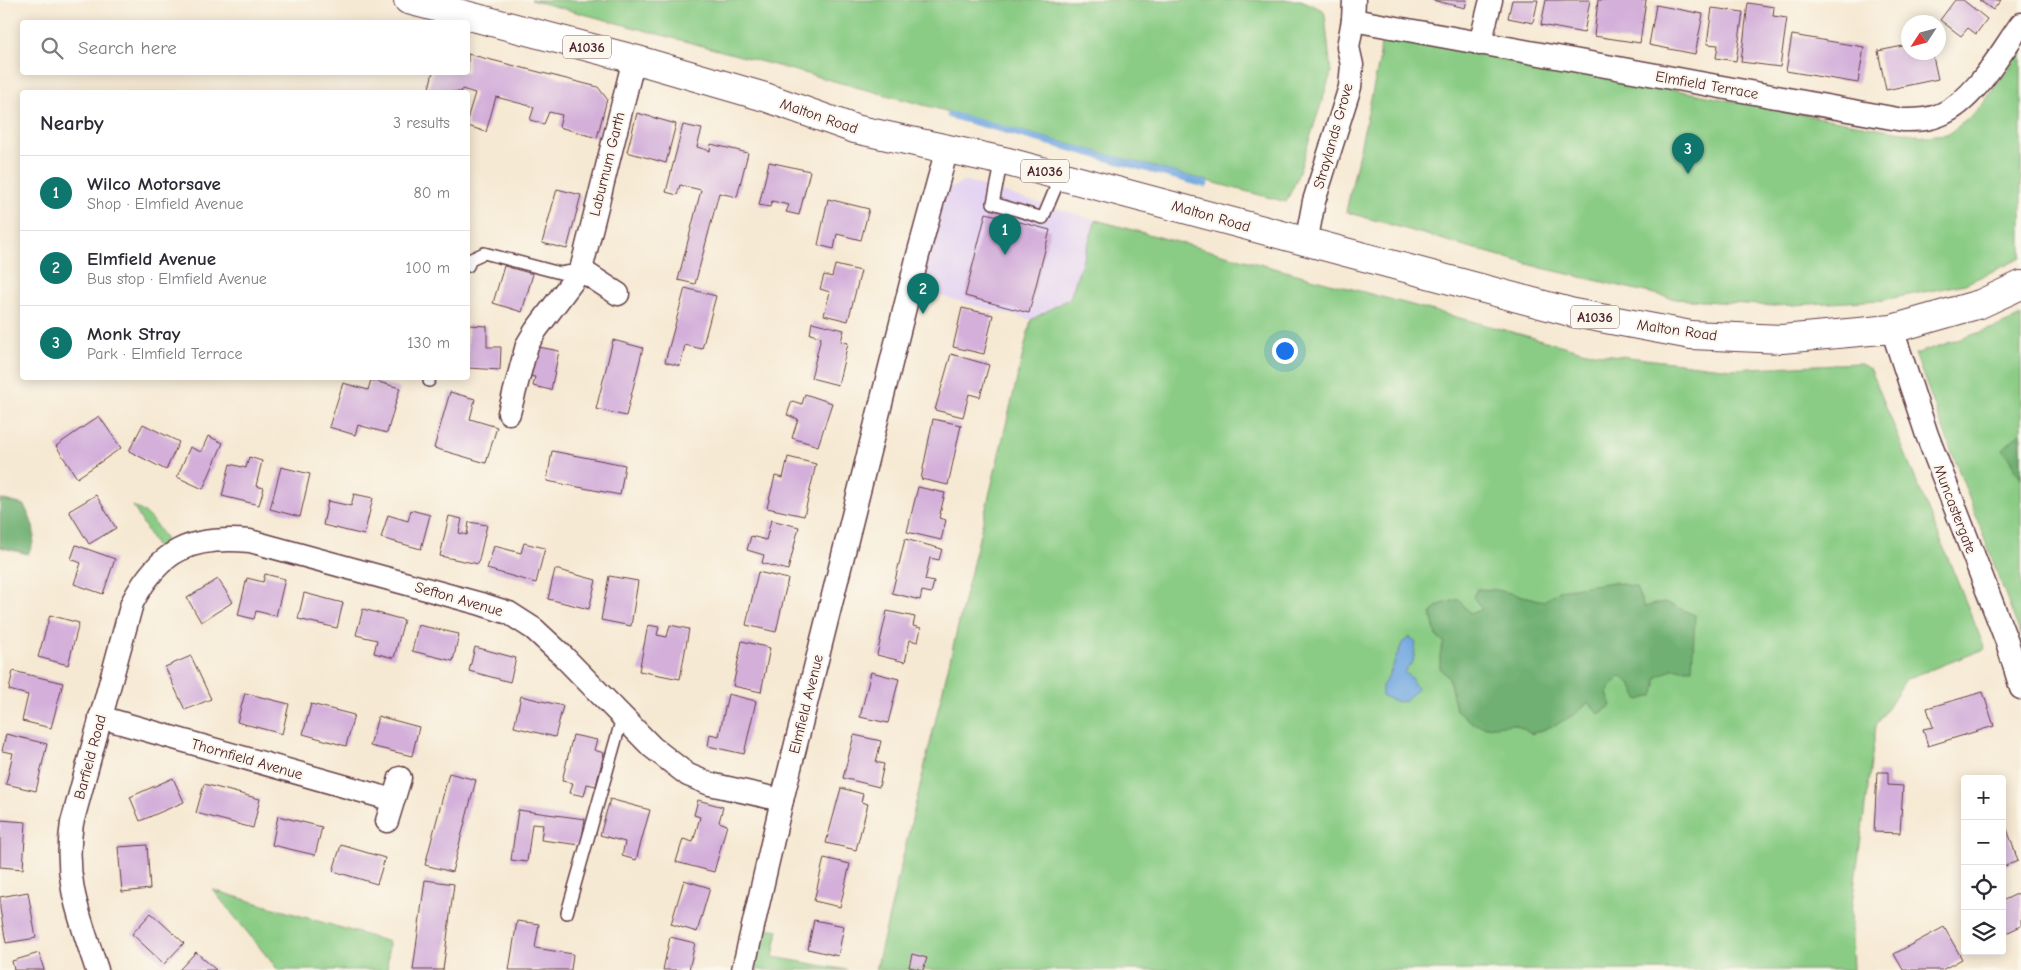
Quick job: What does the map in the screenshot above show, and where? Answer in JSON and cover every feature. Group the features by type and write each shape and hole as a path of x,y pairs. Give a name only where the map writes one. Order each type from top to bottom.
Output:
{"main road":[{"name":"Malton Road","path":"408,0 634,59 765,97 855,129 1002,160 1061,175 1306,243 1574,313 1691,335 1782,339 1892,329 1980,304 2021,285"}],"street":[{"path":"1480,44 1491,0"},
{"name":"Elmfield Terrace","path":"1353,10 1480,44 1904,120 1924,120 1942,114 1955,106 1991,67 2021,24"},
{"name":"Straylands Grove","path":"1306,243 1314,201 1350,87 1352,66 1348,47 1353,10"},
{"name":"Laburnum Garth","path":"581,270 634,59"},
{"name":"Elmfield Avenue","path":"743,970 782,800 946,149"},
{"path":"509,413 527,345 581,270 618,294"},
{"name":"Muncastergate","path":"1892,329 1927,435 2007,642 2021,688"},
{"name":"Sefton Avenue","path":"168,556 193,544 208,540 250,541 509,613 534,629 652,747 688,775 710,784 782,800"},
{"name":"Barfield Road","path":"97,970 71,887 69,843 72,823 132,603 142,582 168,556"},
{"name":"Thornfield Avenue","path":"100,717 390,811 400,778"}],"lane":[{"path":"1002,160 993,203 1043,218 1061,175"},
{"path":"470,261 484,253 560,273 581,270"},
{"path":"567,913 622,718"}],"shaded area":[{"path":"965,181 1096,220 1070,298 1031,320 917,290 938,194"}],"green space":[{"path":"531,0 1301,0 1323,10 1331,73 1296,181 1286,202"},
{"path":"1382,33 1805,115 1924,136 1948,134 1968,119 1980,108 2021,51 2021,258 1965,284 1883,300 1774,306 1676,299 1542,268 1346,212 1379,62"},
{"path":"1096,220 1586,352 1731,369 1859,363 1871,370 1985,649 1906,679 1876,726 1851,911 1853,970 876,970 1031,320 1070,298"},
{"path":"2021,316 2021,636 1915,354 1996,327"},
{"path":"2021,432 2021,478 2003,449"},
{"path":"0,499 24,505 34,529 33,541 28,554 0,547"},
{"path":"133,506 149,517 167,542 157,548"},
{"path":"1613,582 1636,587 1644,607 1664,602 1695,615 1692,669 1672,669 1656,678 1653,696 1639,700 1630,683 1622,676 1613,683 1607,693 1611,706 1599,714 1588,703 1575,714 1561,722 1531,734 1515,724 1485,727 1474,724 1456,710 1449,679 1440,668 1440,654 1444,642 1436,636 1431,614 1439,605 1459,599 1470,614 1482,609 1473,597 1477,589 1497,590 1544,601 1560,590"},
{"path":"213,890 389,942 387,970 278,970"},
{"path":"760,927 778,930 773,957 847,970 757,970 754,965"}],"water":[{"path":"1410,637 1416,642 1413,662 1404,672 1411,678 1417,689 1406,700 1398,702 1382,696 1382,686 1389,676 1402,643"}],"building":[{"path":"1432,0 1467,0 1465,8"},
{"path":"1512,0 1538,0 1533,23 1508,18"},
{"path":"1546,0 1590,0 1584,33 1541,25"},
{"path":"1598,0 1646,0 1640,43 1594,36"},
{"path":"1955,0 1963,0 1987,19 1976,34 1968,28 1961,36 1946,25 1946,15 1944,15"},
{"path":"1979,0 2001,0 1993,10"},
{"path":"1748,3 1774,7 1773,16 1787,18 1780,67 1741,62"},
{"path":"1656,5 1703,14 1695,54 1649,45"},
{"path":"1712,8 1743,12 1736,61 1716,58 1718,45 1707,44"},
{"path":"1792,35 1864,47 1858,83 1786,71"},
{"path":"1901,46 1901,60 1934,60 1938,79 1886,90 1878,51"},
{"path":"470,55 598,87 607,99 597,138 559,127 562,115 549,112 544,124 530,120 534,107 496,97 486,132 470,127 470,109 475,93 462,89 428,90 432,75 470,75"},
{"path":"637,113 676,124 666,163 627,152"},
{"path":"683,125 702,129 697,147 710,151 711,144 748,153 737,197 719,193 695,284 678,280 701,190 680,185 677,195 666,192"},
{"path":"769,162 810,171 799,215 786,212 789,205 772,201 770,207 759,205"},
{"path":"557,189 581,195 567,249 542,243"},
{"path":"828,199 869,209 861,240 837,234 834,249 818,245"},
{"path":"986,213 1050,230 1029,313 965,296"},
{"path":"835,265 861,271 848,321 824,315 830,292 820,289 824,275 832,277"},
{"path":"504,266 533,274 522,312 493,303"},
{"path":"685,288 716,296 702,349 685,345 680,366 665,362"},
{"path":"962,308 993,315 984,354 953,347"},
{"path":"812,322 844,330 841,341 848,343 838,385 811,378 821,337 810,334"},
{"path":"470,325 487,326 487,347 501,347 500,370 470,368"},
{"path":"613,340 643,348 626,416 596,409"},
{"path":"534,346 559,351 551,390 533,386 535,377 527,376"},
{"path":"951,354 989,365 980,397 969,394 963,417 935,410"},
{"path":"371,380 400,388 387,433 358,425 355,435 329,427 343,383 368,390"},
{"path":"450,392 475,399 470,419 497,427 486,463 434,448"},
{"path":"805,394 832,403 818,446 792,438 798,419 787,415 792,401 802,404"},
{"path":"99,416 121,448 77,478 56,446"},
{"path":"933,419 961,425 948,485 921,479"},
{"path":"143,424 179,442 166,470 129,451"},
{"path":"208,436 223,443 203,489 177,477 190,447 201,452"},
{"path":"552,451 625,465 620,495 547,481"},
{"path":"249,457 262,461 256,486 264,488 259,505 222,496 230,464 246,468"},
{"path":"788,457 816,464 804,516 767,508 775,476 783,478"},
{"path":"281,467 310,474 300,517 270,509"},
{"path":"918,487 945,493 939,518 946,520 941,540 907,532"},
{"path":"354,494 373,498 364,535 323,525 328,501 351,506"},
{"path":"96,495 116,528 89,544 69,511"},
{"path":"411,510 430,515 421,549 381,538 388,515 408,521"},
{"path":"449,516 462,519 459,533 467,535 469,522 487,525 478,564 440,556"},
{"path":"771,520 799,527 788,570 762,563 764,555 747,550 751,536 766,540"},
{"path":"905,539 942,549 939,560 930,558 925,580 934,582 931,593 922,591 920,600 892,593"},
{"path":"524,543 545,548 536,583 487,569 494,546 521,553"},
{"path":"76,545 115,559 103,594 74,584 81,563 71,559"},
{"path":"555,569 596,580 589,609 548,599"},
{"path":"758,572 788,579 776,632 746,625"},
{"path":"265,574 285,579 276,616 256,611 254,619 238,615 247,578 263,582"},
{"path":"609,576 638,581 631,626 601,620"},
{"path":"218,579 233,602 201,622 187,598"},
{"path":"304,593 343,603 337,628 298,619"},
{"path":"363,609 404,620 394,658 374,653 377,640 356,635"},
{"path":"887,611 915,617 913,626 921,628 918,642 910,640 905,662 877,655"},
{"path":"50,615 79,623 68,665 38,657"},
{"path":"418,625 459,634 453,661 412,651"},
{"path":"648,625 659,627 657,635 667,637 670,625 689,629 680,679 639,671"},
{"path":"742,641 770,648 761,692 733,686"},
{"path":"475,647 516,658 510,682 469,671"},
{"path":"191,656 211,699 185,710 165,667"},
{"path":"13,671 63,683 51,728 22,721 28,695 9,690"},
{"path":"871,672 899,679 888,723 860,717"},
{"path":"1983,692 1994,726 1928,746 1923,729 1933,727 1927,708"},
{"path":"245,693 289,704 282,734 237,722"},
{"path":"728,694 756,701 744,754 708,746 710,734 719,736"},
{"path":"521,696 563,706 555,737 514,727"},
{"path":"311,704 354,715 346,746 303,734"},
{"path":"378,716 419,727 412,756 370,746"},
{"path":"6,734 47,744 36,791 6,784 13,753 2,751"},
{"path":"573,735 597,740 594,750 604,753 596,786 587,784 584,796 570,793 573,783 562,781"},
{"path":"854,735 881,741 876,762 884,764 879,787 843,778"},
{"path":"1877,772 1888,772 1888,785 1903,786 1900,833 1874,832"},
{"path":"449,773 476,780 452,872 425,865"},
{"path":"173,778 184,802 140,821 130,797"},
{"path":"204,784 260,799 253,828 196,813"},
{"path":"841,788 863,794 861,802 868,804 856,850 826,843"},
{"path":"610,799 650,810 636,860 622,856 625,842 600,835"},
{"path":"698,800 723,807 719,822 727,825 714,872 676,862 683,839 693,842 700,817 694,815"},
{"path":"518,810 585,819 581,845 541,840 543,825 532,824 527,862 511,860"},
{"path":"278,816 322,827 315,855 272,845"},
{"path":"0,820 26,822 23,869 0,867"},
{"path":"2006,826 2018,861 2006,866"},
{"path":"147,845 150,889 122,892 118,847"},
{"path":"341,845 385,858 377,884 333,871"},
{"path":"824,858 850,864 840,907 814,901"},
{"path":"425,880 454,884 443,970 413,970"},
{"path":"684,880 710,888 697,932 671,924"},
{"path":"28,892 36,938 6,943 0,909 0,897"},
{"path":"2021,892 2021,926 2006,933 2006,910 2006,899"},
{"path":"151,913 184,943 164,964 132,934"},
{"path":"814,920 844,926 838,956 808,949"},
{"path":"517,921 539,924 535,948 573,954 571,970 509,970"},
{"path":"1944,927 1962,959 1942,970 1903,970 1894,954"},
{"path":"670,937 695,943 689,970 663,970"},
{"path":"196,952 216,970 179,970"},
{"path":"39,953 44,970 14,970 12,961"},
{"path":"912,954 927,958 923,970 909,967"}],"waterway":[{"path":"950,115 1205,184"}],"place":[{"name":"Monk Stray","path":"1688,174"},
{"name":"Wilco Motorsave","path":"1005,255"},
{"name":"Elmfield Avenue","path":"923,314"}]}
